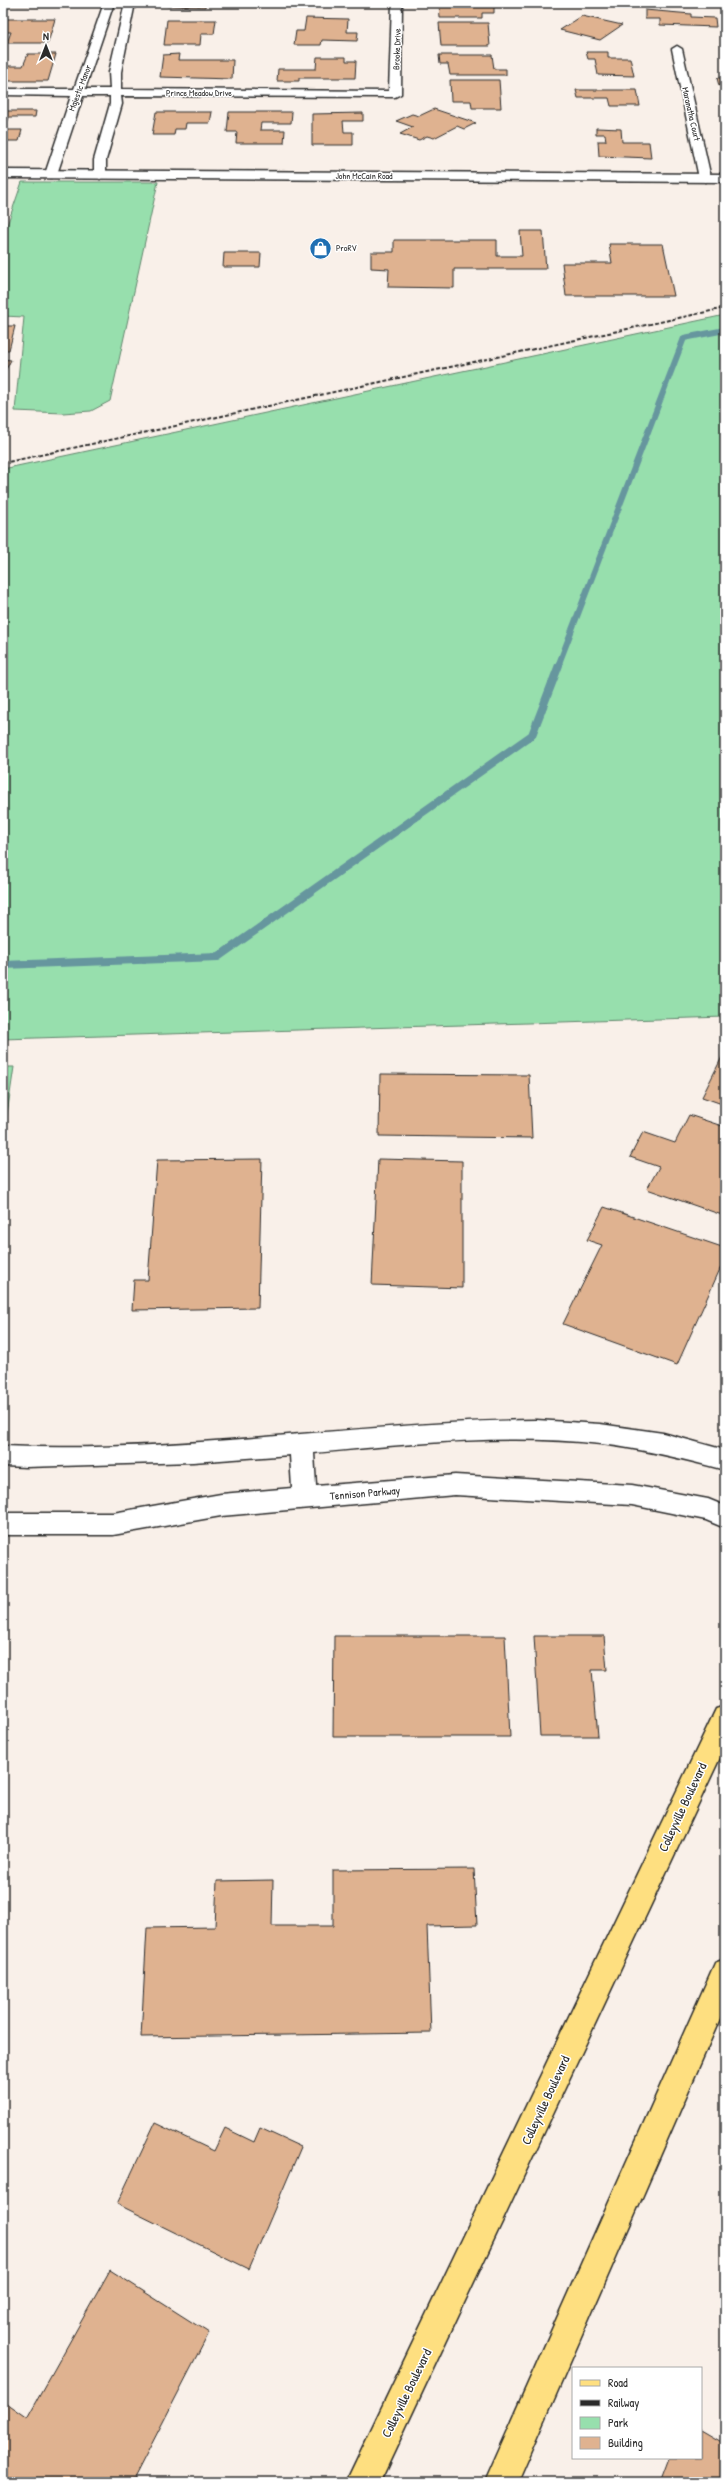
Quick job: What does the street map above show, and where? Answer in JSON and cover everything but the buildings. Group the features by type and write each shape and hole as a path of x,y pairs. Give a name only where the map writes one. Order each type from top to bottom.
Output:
{"main road":[{"name":"Colleyville Boulevard","path":"364,2482 725,1718"},
{"path":"501,2482 725,1973"}],"street":[{"name":"Majestic Manor","path":"51,174 77,92 99,41 109,3"},
{"path":"100,175 100,160 116,104 117,92 115,72 130,3"},
{"name":"Brooke Drive","path":"395,94 398,3"},
{"name":"Maranatha Court","path":"676,49 705,178"},
{"name":"Prince Meadow Drive","path":"3,92 395,94"},
{"name":"John McCain Road","path":"3,174 725,178"},
{"path":"3,1456 26,1457 216,1451 478,1430 552,1430 626,1438 700,1452 725,1460"},
{"path":"301,1444 304,1497"},
{"name":"Tennison Parkway","path":"3,1524 113,1524 221,1505 455,1485 632,1495 708,1510 725,1517"}],"green space":[{"path":"22,182 158,182 110,401 91,411 63,413 15,411 24,317 3,316 3,237"},
{"path":"725,315 725,1017 3,1039 3,469"},
{"path":"3,1067 14,1067 3,1141"}],"waterway":[{"path":"558,666 684,338 725,330"},
{"path":"3,965 218,957 532,735 559,665"}],"railway":[{"path":"3,463 725,308"}],"place":[{"name":"ProRV","path":"320,248"}]}
